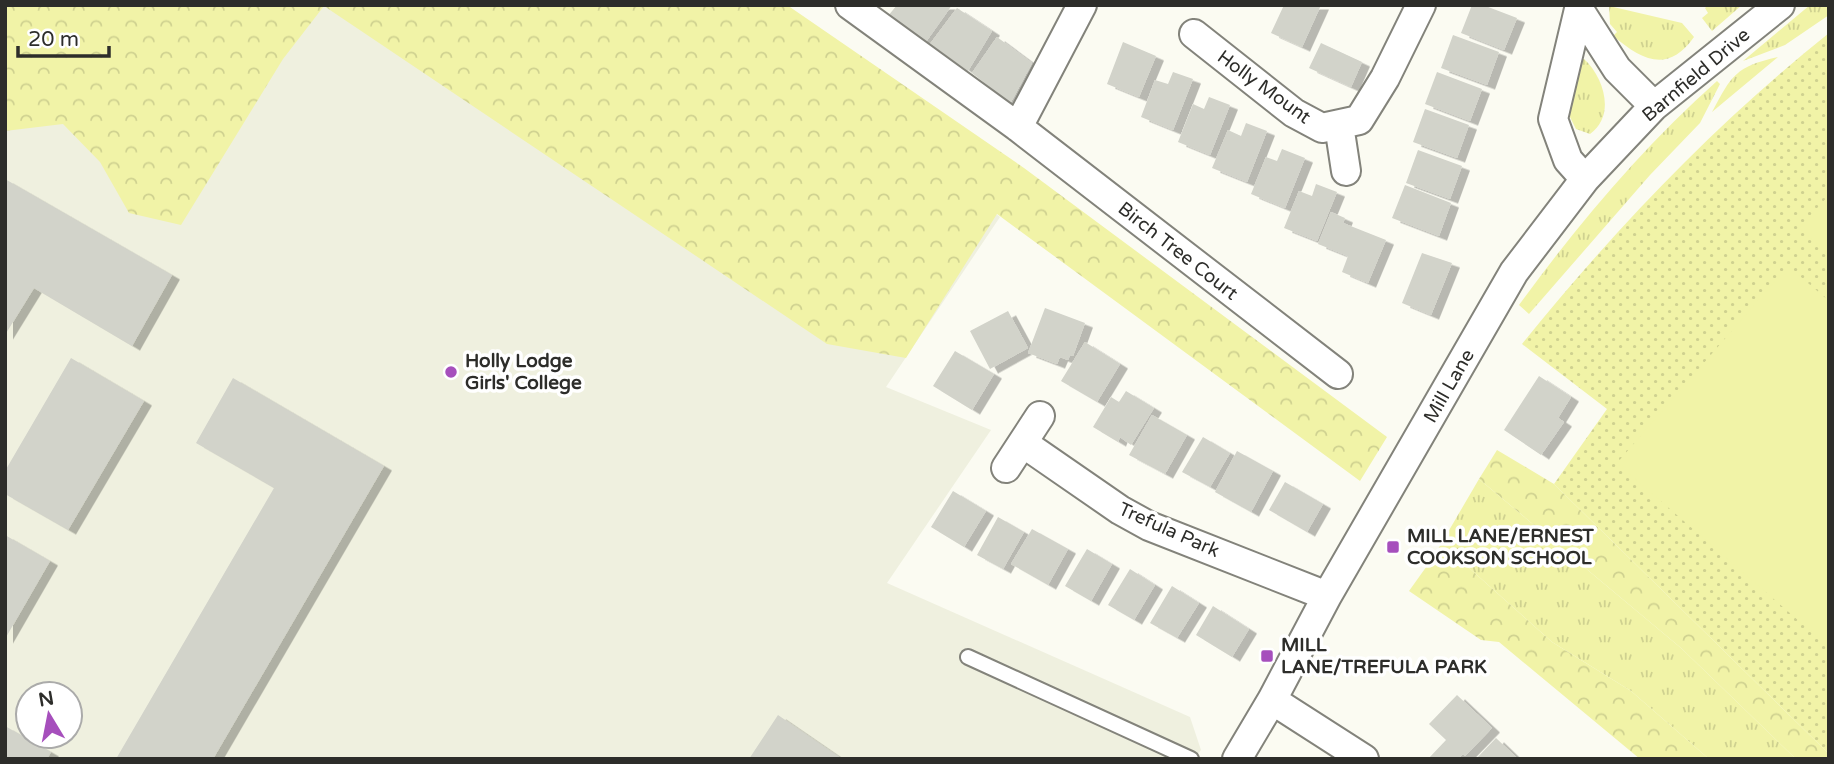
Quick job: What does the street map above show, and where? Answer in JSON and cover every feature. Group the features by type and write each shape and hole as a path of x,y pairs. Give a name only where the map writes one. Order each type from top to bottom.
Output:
{"street":[{"name":"Birch Tree Court","path":"850,5 1018,127 1338,374"},
{"path":"1018,127 1082,5"},
{"name":"Holly Mount","path":"1194,34 1294,113 1322,128 1359,120 1385,78 1421,5"},
{"name":"Barnfield Drive","path":"1585,179 1654,106 1780,5"},
{"path":"1580,8 1617,69 1654,106"},
{"path":"1580,8 1553,119 1568,160 1585,179"},
{"name":"Holly Mount","path":"1339,125 1346,171"},
{"name":"Mill Lane","path":"1237,759 1357,543 1514,272 1585,179"},
{"path":"1006,468 1040,416"},
{"name":"Trefula Park","path":"1023,443 1120,510 1149,526 1327,596"},
{"path":"1272,700 1364,759"}],"lane":[{"path":"968,657 1191,759"}],"shaded area":[{"name":"Holly Lodge Girls' College","path":"5,5 703,5 1000,217 886,387 991,430 887,583 1190,717 1201,750 1194,759 5,759"}],"green space":[{"path":"5,5 787,5 1024,168 1387,437 1360,481 997,214 906,358 827,344 324,6 283,59 181,225 129,213 100,162 63,124 5,131"},
{"path":"1708,5 1742,5 1712,31 1702,18 1708,13 1705,8"},
{"path":"1810,5 1829,5 1829,15 1785,45 1743,61"},
{"path":"1609,6 1682,23 1694,37 1674,56 1665,59 1645,57 1613,36 1617,32 1610,24"},
{"path":"1829,33 1829,754 1554,484 1607,409 1522,344 1593,260 1667,180 1745,104"},
{"path":"1778,57 1712,112 1736,74 1752,65"},
{"path":"1584,59 1602,86 1605,107 1598,126 1590,134 1576,129 1569,115 1577,60"},
{"path":"1717,81 1720,84 1700,123 1650,175 1529,314 1519,305 1564,245 1637,160"},
{"path":"1829,195 1829,254 1799,228"},
{"path":"1788,266 1829,301 1829,647 1617,463"},
{"path":"1497,450 1554,484 1829,754 1829,759 1796,759 1681,648 1479,479"},
{"path":"1479,479 1681,648 1796,759 1709,759 1631,691 1552,642 1468,567 1434,556"},
{"path":"1434,556 1468,567 1552,642 1631,691 1709,759 1640,759 1499,642 1481,640 1409,591"}],"building":[{"path":"897,5 952,5 923,46 888,16"},
{"path":"1284,5 1321,5 1302,47 1271,33"},
{"path":"1472,5 1483,5 1517,18 1504,50 1461,33"},
{"path":"957,8 992,31 968,71 930,44"},
{"path":"1453,35 1499,52 1487,85 1441,68"},
{"path":"997,37 1032,63 1011,102 1005,100 1006,104 996,98 997,93 972,73"},
{"path":"1123,42 1156,56 1139,97 1107,84"},
{"path":"1321,43 1362,62 1351,87 1309,68"},
{"path":"1173,72 1193,79 1173,130 1141,117 1155,80 1168,84"},
{"path":"1437,72 1482,89 1470,121 1425,104"},
{"path":"1209,97 1230,105 1210,155 1178,142 1193,104 1204,109"},
{"path":"1425,109 1469,125 1457,158 1413,142"},
{"path":"1246,123 1267,131 1247,182 1212,168 1228,130 1241,136"},
{"path":"1282,149 1305,158 1285,208 1251,194 1266,157 1277,161"},
{"path":"1418,150 1462,166 1450,199 1406,183"},
{"path":"5,179 172,275 132,346 34,288 5,335"},
{"path":"1316,184 1337,192 1317,241 1284,228 1299,191 1312,196"},
{"path":"1405,185 1451,203 1439,236 1392,218"},
{"path":"1331,212 1345,218 1343,223 1386,240 1368,283 1342,272 1348,256 1318,244"},
{"path":"1422,253 1452,263 1431,315 1402,303"},
{"path":"1045,308 1085,323 1073,356 1070,355 1068,360 1060,357 1057,364 1028,353"},
{"path":"1008,311 1028,348 990,369 970,331"},
{"path":"1085,342 1120,364 1097,402 1061,381"},
{"path":"955,351 994,374 972,410 933,386"},
{"path":"71,358 144,401 68,530 5,494 5,471"},
{"path":"1539,376 1571,397 1558,418 1564,422 1541,455 1504,430"},
{"path":"233,378 384,466 213,759 116,759 274,488 196,443"},
{"path":"1126,391 1154,408 1131,445 1120,437 1118,442 1093,427 1111,397 1119,402"},
{"path":"1152,415 1187,435 1165,474 1129,455"},
{"path":"1203,437 1230,453 1210,487 1182,472"},
{"path":"1237,451 1273,471 1251,512 1215,492"},
{"path":"1285,482 1323,504 1307,532 1269,510"},
{"path":"953,491 986,511 964,547 931,527"},
{"path":"998,517 1024,532 1003,569 977,555"},
{"path":"1032,529 1068,549 1048,585 1011,564"},
{"path":"5,535 50,561 5,639"},
{"path":"1087,549 1112,564 1091,601 1065,586"},
{"path":"1130,569 1155,585 1134,620 1108,605"},
{"path":"1172,586 1199,603 1177,638 1150,623"},
{"path":"1213,606 1249,629 1232,657 1196,635"},
{"path":"1457,695 1492,728 1465,756 1463,754 1458,759 1428,759 1446,740 1429,724"},
{"path":"778,715 842,759 749,759"},
{"path":"5,726 14,731 14,750 51,752 47,759 5,759"},
{"path":"1496,738 1518,759 1476,759"}],"place":[{"name":"Holly Lodge Girls' College","path":"451,372"},
{"name":"MILL LANE/ERNEST COOKSON SCHOOL","path":"1393,547"},
{"name":"MILL LANE/TREFULA PARK","path":"1267,656"}]}
